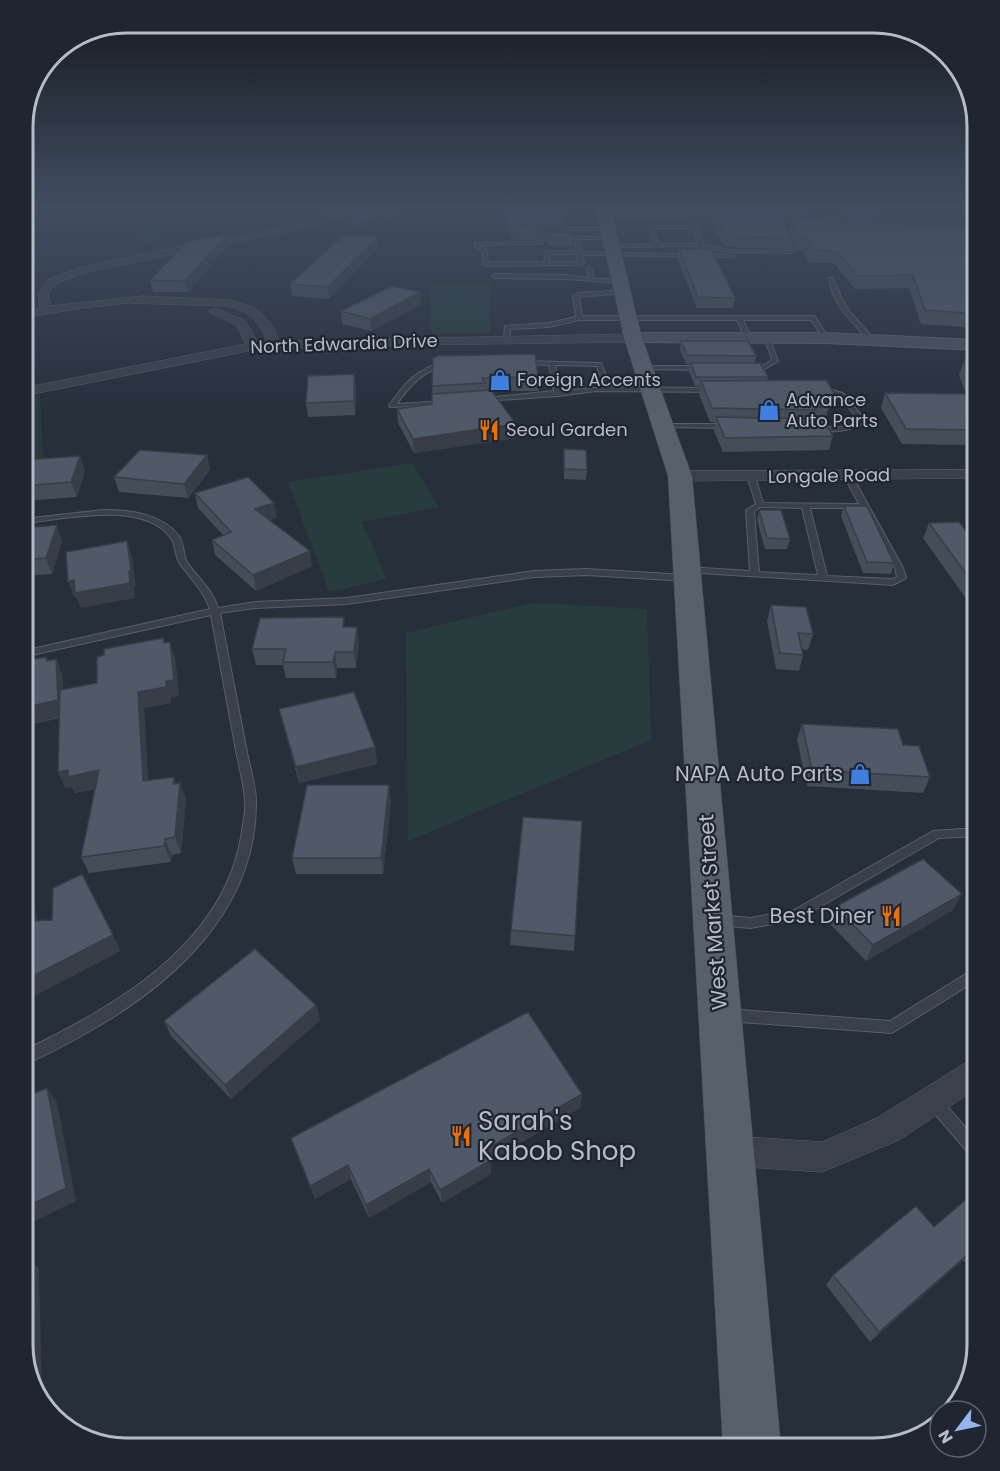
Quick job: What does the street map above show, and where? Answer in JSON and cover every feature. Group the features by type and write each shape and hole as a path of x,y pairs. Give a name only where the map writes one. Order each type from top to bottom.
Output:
{"main road":[{"name":"West Market Street","path":"619,276 628,316 680,476 751,1438"},
{"path":"643,365 748,338 871,339 967,344"}],"street":[{"path":"46,310 43,294 53,281 66,276"},
{"path":"33,313 141,299 198,303 223,302 253,312 266,323 274,344"},
{"path":"198,303 238,320 248,332 253,346"},
{"name":"North Edwardia Drive","path":"33,390 253,346 274,344 507,339 643,365"},
{"name":"Longale Road","path":"680,476 967,474"},
{"path":"731,1150 822,1157 888,1129 967,1079"}],"lane":[{"path":"495,276 565,277 622,287"},
{"path":"591,276 592,280"},
{"path":"831,279 836,297 852,321 871,339"},
{"path":"579,318 576,296 622,287"},
{"path":"507,339 507,327 549,326 579,318 628,316 813,318 826,338"},
{"path":"739,318 748,338"},
{"path":"738,369 761,369 775,361 766,338"},
{"path":"518,363 599,364 608,389"},
{"path":"552,363 558,394"},
{"path":"449,364 437,364 406,386 392,406 456,402"},
{"path":"643,365 719,390"},
{"path":"478,401 608,389 643,365 714,368"},
{"path":"809,428 833,430 857,426 863,421 842,394 817,388"},
{"path":"664,426 731,426"},
{"path":"751,476 759,505"},
{"path":"33,652 255,604 347,601 534,574 586,572 755,574 893,582 902,578 899,568 848,476"},
{"path":"755,574 750,510 759,505 865,506"},
{"path":"806,506 823,578"},
{"path":"33,520 126,512 155,520 176,538 182,561 209,594 215,611 251,804 250,833 241,868 224,903 202,936 168,970 126,1002 78,1031 33,1053"},
{"path":"713,920 750,923 797,915 937,834 967,833"},
{"path":"721,1015 892,1027 967,980"},
{"path":"933,1100 967,1139"}],"shaded area":[{"path":"490,283 491,333 431,334 430,285"},
{"path":"40,396 43,457 33,458 33,397"},
{"path":"412,463 439,507 362,522 387,579 329,592 288,482"},
{"path":"532,603 647,609 651,740 408,841 406,633"}],"building":[{"path":"154,276 190,276 185,281 150,280"},
{"path":"299,276 339,276 328,287 290,284"},
{"path":"690,276 724,276 735,298 698,297"},
{"path":"913,276 967,276 967,313 925,310"},
{"path":"392,286 420,292 370,319 341,311"},
{"path":"681,341 748,341 756,356 687,355"},
{"path":"535,354 538,377 482,378 485,383 432,386 433,358 437,356"},
{"path":"691,363 760,363 768,377 696,377"},
{"path":"354,374 354,401 306,403 308,376"},
{"path":"826,380 835,394 825,399 828,407 814,407 816,410 712,408 701,381"},
{"path":"491,390 516,424 413,439 397,409 432,404 432,394"},
{"path":"885,393 967,394 967,430 906,429"},
{"path":"716,417 822,419 833,436 725,438"},
{"path":"564,449 586,450 587,470 564,469"},
{"path":"140,450 207,455 184,484 114,477"},
{"path":"80,456 71,482 33,485 33,459"},
{"path":"248,477 274,503 255,509 310,551 253,575 212,540 231,532 195,493"},
{"path":"844,506 867,506 894,563 867,562"},
{"path":"759,510 781,510 790,539 767,538"},
{"path":"959,522 967,532 967,575 929,523"},
{"path":"57,525 46,558 33,559 33,527"},
{"path":"127,541 131,571 129,572 130,583 75,593 74,580 68,582 66,552"},
{"path":"771,605 806,607 813,634 798,633 803,655 780,653"},
{"path":"344,617 343,627 357,627 354,652 335,652 333,662 283,662 286,649 252,649 260,618"},
{"path":"163,638 164,643 170,642 174,680 166,681 166,687 138,692 143,781 174,777 173,784 180,783 175,837 165,839 164,846 81,857 99,770 68,777 68,770 58,772 60,690 97,683 97,657 104,655 104,649"},
{"path":"46,657 47,661 56,659 58,700 33,706 33,659"},
{"path":"354,692 375,747 296,767 279,709"},
{"path":"802,724 898,729 903,745 919,746 930,777 812,770"},
{"path":"307,785 389,785 381,858 292,858"},
{"path":"523,817 582,821 575,936 511,930"},
{"name":"Best Diner","path":"923,859 962,894 873,945 835,907"},
{"path":"82,874 113,935 33,976 33,921 52,920 53,888"},
{"path":"255,949 316,1005 225,1085 164,1021"},
{"path":"528,1012 582,1094 485,1150 491,1160 440,1190 429,1169 366,1205 348,1165 310,1186 291,1138"},
{"path":"47,1088 66,1188 33,1203 33,1094"},
{"path":"967,1199 967,1255 879,1332 833,1275 916,1206 934,1227"}],"place":[{"name":"Foreign Accents","path":"500,380"},
{"name":"Advance Auto Parts","path":"769,410"},
{"name":"Seoul Garden","path":"489,430"},
{"name":"NAPA Auto Parts","path":"860,774"},
{"name":"Best Diner","path":"891,916"},
{"name":"Sarah's Kabob Shop","path":"461,1136"}]}
